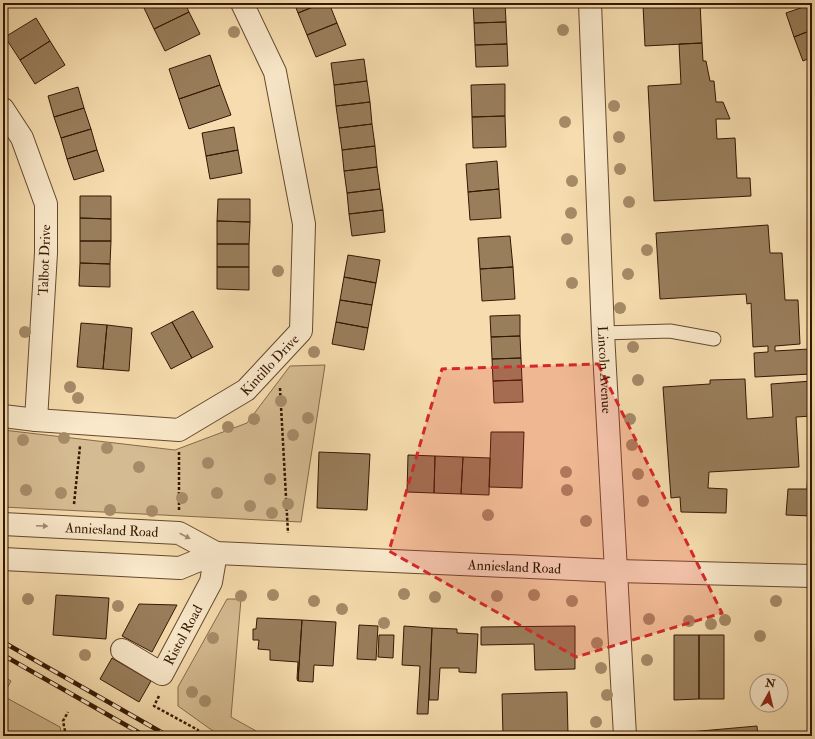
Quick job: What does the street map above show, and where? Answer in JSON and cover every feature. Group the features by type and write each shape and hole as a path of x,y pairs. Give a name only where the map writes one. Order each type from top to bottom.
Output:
{"street":[{"name":"Kintillo Drive","path":"179,430 246,390 301,331 304,224 275,72 242,3"},
{"name":"Lincoln Avenue","path":"590,3 603,333 625,736"},
{"name":"Talbot Drive","path":"3,109 22,138 46,204 46,254 36,420"},
{"path":"3,416 36,420 179,430"},
{"name":"Anniesland Road","path":"3,524 180,533 216,553"},
{"name":"Anniesland Road","path":"3,559 180,568 216,553 617,571 812,576"},
{"name":"Ristol Road","path":"122,650 162,674 210,582 216,553"}],"lane":[{"path":"603,333 670,330 714,339"}],"path":[{"path":"278,356 289,557"},
{"path":"72,527 83,423"},
{"path":"179,430 180,533"},
{"path":"154,706 198,730 195,736"},
{"path":"66,736 63,721 68,712"},
{"path":"3,734 7,736"}],"highlighted area":[{"path":"598,364 722,613 576,657 389,551 442,369"}],"shaded area":[{"path":"325,365 301,522 3,507 3,430 175,450 247,423 290,366"},
{"path":"227,599 241,599 231,717 265,736 220,736 178,706 178,687"},
{"path":"3,676 11,681 3,696"},
{"path":"3,696 60,727 62,736 13,736 3,730"}],"building":[{"path":"3,3 13,3 3,12"},
{"path":"153,3 185,3 189,12 154,29 144,8"},
{"path":"294,3 323,3 298,13"},
{"path":"323,3 329,3 337,23 307,35 298,13"},
{"path":"473,3 505,3 506,22 474,23"},
{"path":"700,3 702,43 645,46 643,5"},
{"path":"812,4 812,30 794,37 786,13"},
{"path":"189,12 200,34 165,51 154,29"},
{"path":"36,18 50,41 20,60 5,37"},
{"path":"506,22 507,44 475,45 474,23"},
{"path":"337,23 346,45 316,57 307,35"},
{"path":"812,30 812,57 803,61 794,37"},
{"path":"50,41 65,65 35,84 20,60"},
{"path":"702,43 703,61 706,61 710,81 714,81 716,102 723,102 730,119 716,119 717,139 735,138 737,178 750,178 751,196 654,201 648,86 681,84 679,44"},
{"path":"507,44 508,66 476,67 475,45"},
{"path":"210,55 220,85 179,99 169,69"},
{"path":"364,59 367,81 334,85 331,63"},
{"path":"367,81 370,102 336,106 334,85"},
{"path":"505,84 505,116 472,117 471,85"},
{"path":"220,85 231,115 189,129 179,99"},
{"path":"78,87 84,108 54,117 48,96"},
{"path":"370,102 372,124 339,128 336,106"},
{"path":"84,108 91,129 61,138 54,117"},
{"path":"505,116 506,147 473,148 472,117"},
{"path":"372,124 375,146 342,150 339,128"},
{"path":"234,127 238,150 206,156 202,133"},
{"path":"91,129 97,150 67,159 61,138"},
{"path":"375,146 377,167 344,171 342,150"},
{"path":"97,150 104,171 74,180 67,159"},
{"path":"238,150 242,173 210,179 206,156"},
{"path":"497,161 499,189 468,192 466,164"},
{"path":"377,167 380,189 347,193 344,171"},
{"path":"380,189 383,210 349,214 347,193"},
{"path":"499,189 501,218 470,220 468,192"},
{"path":"80,196 111,196 111,219 80,218"},
{"path":"218,199 250,199 250,222 217,221"},
{"path":"383,210 385,232 352,236 349,214"},
{"path":"80,218 111,219 111,241 80,241"},
{"path":"217,221 250,222 249,244 217,244"},
{"path":"768,225 770,253 782,253 785,300 798,300 800,344 775,346 775,351 809,349 811,374 755,377 754,353 768,352 768,346 753,347 751,303 747,304 746,294 660,299 656,233"},
{"path":"510,236 513,267 480,269 478,238"},
{"path":"80,241 111,241 110,264 80,263"},
{"path":"217,244 249,244 249,267 217,267"},
{"path":"348,255 380,260 376,283 344,277"},
{"path":"80,263 110,264 110,287 79,286"},
{"path":"217,267 249,267 249,290 217,289"},
{"path":"513,267 515,299 482,301 480,269"},
{"path":"344,277 376,283 372,305 340,300"},
{"path":"340,300 372,305 368,328 336,322"},
{"path":"193,311 213,347 192,358 172,322"},
{"path":"520,315 520,336 491,337 490,316"},
{"path":"172,322 192,358 171,369 151,333"},
{"path":"336,322 368,328 364,350 332,344"},
{"path":"81,323 107,325 103,369 77,367"},
{"path":"107,325 132,328 129,371 103,369"},
{"path":"520,336 521,358 492,359 491,337"},
{"path":"521,358 522,380 493,381 492,359"},
{"path":"745,379 747,419 773,417 771,384 812,381 812,416 796,417 799,467 709,472 708,488 727,489 726,513 681,512 680,497 671,498 663,387 710,384 710,380"},
{"path":"522,380 523,402 494,403 493,381"},
{"path":"810,429 812,429 812,516 786,515 788,489 807,489"},
{"path":"491,432 524,432 522,488 489,487"},
{"path":"319,452 370,454 367,510 317,508"},
{"path":"408,455 435,456 434,493 407,492"},
{"path":"435,456 463,457 461,494 434,493"},
{"path":"463,457 490,458 489,495 461,494"},
{"path":"56,595 109,598 106,639 53,635"},
{"path":"139,604 177,605 152,652 122,636"},
{"path":"257,618 302,620 298,681 298,662 270,660 270,650 258,649 259,640 253,640 253,629 256,629"},
{"path":"302,620 336,622 333,666 314,665 313,682 298,681"},
{"path":"359,625 378,626 376,660 357,659"},
{"path":"404,626 432,628 428,714 417,714 420,666 402,665"},
{"path":"575,626 575,669 535,670 534,644 481,645 481,627"},
{"path":"432,628 457,629 457,633 478,634 476,673 459,672 459,668 440,668 438,700 429,700"},
{"path":"379,635 394,635 393,658 378,657"},
{"path":"674,635 699,635 699,699 674,700"},
{"path":"699,635 724,635 724,699 699,699"},
{"path":"112,658 151,681 139,702 100,679"},
{"path":"567,692 568,734 503,736 502,694"},
{"path":"757,726 758,736 689,736 689,732"}],"railway":[{"path":"3,642 168,736"},
{"path":"3,655 145,736"}]}
